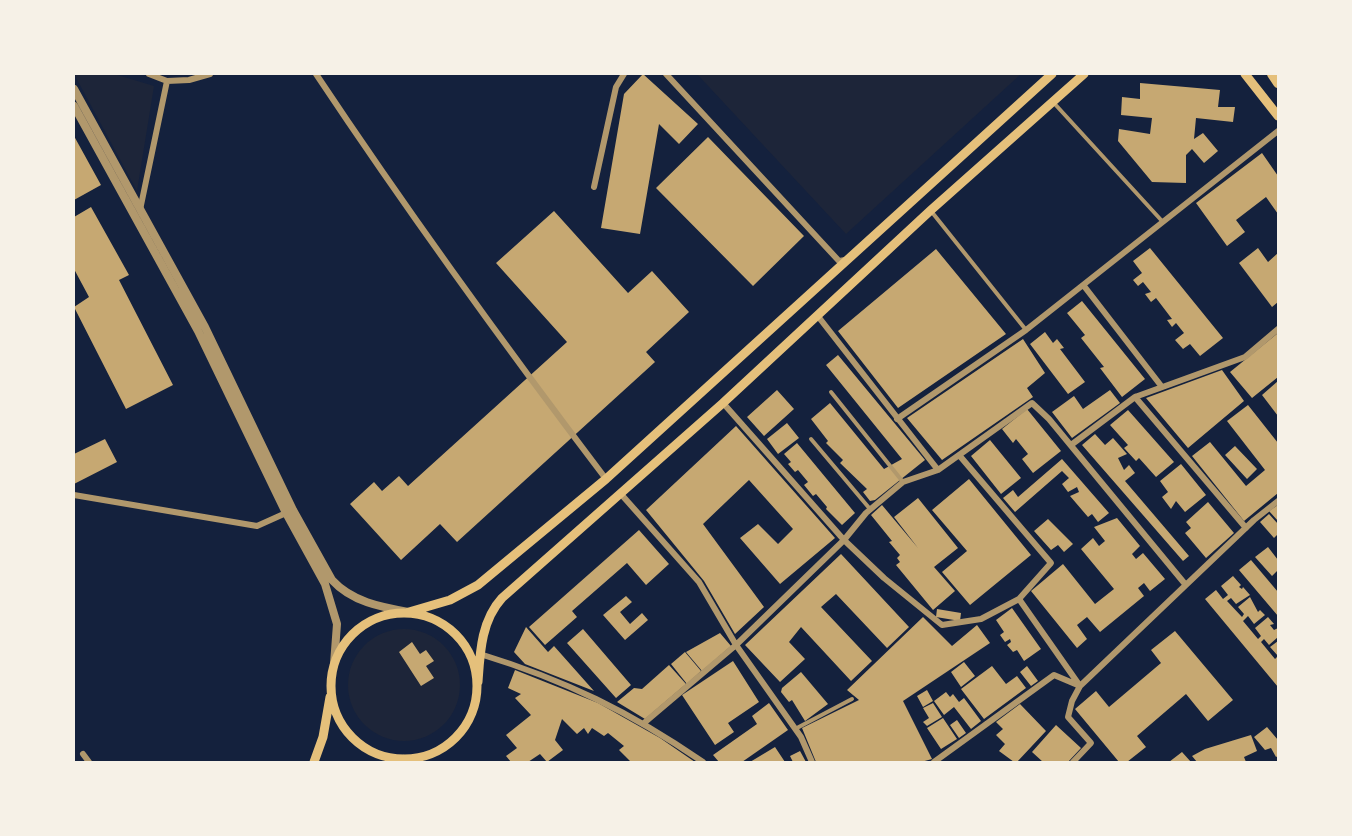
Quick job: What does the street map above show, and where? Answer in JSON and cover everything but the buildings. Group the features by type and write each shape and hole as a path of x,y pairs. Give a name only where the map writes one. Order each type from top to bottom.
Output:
{"main road":[{"path":"314,762 323,737 334,664 347,639 369,621 381,616 409,612 450,600 478,585 606,479 1052,74"},
{"path":"376,762 406,761 435,753 453,741 472,714 480,654 488,620 494,607 723,403 931,210 1084,74"},
{"path":"1245,74 1278,116"},
{"path":"1272,74 1278,82"},
{"path":"409,612 433,618 454,632 469,651 478,682"},
{"path":"331,692 337,715 350,735 380,755 406,761"}],"street":[{"path":"149,74 167,81 189,80 210,74"},
{"path":"316,74 380,170 503,343 606,479"},
{"path":"594,187 616,87 624,74"},
{"path":"666,74 839,261 845,260"},
{"path":"138,222 167,81"},
{"path":"74,89 205,327 293,510 332,580 356,598 409,612"},
{"path":"74,106 198,331 286,513 330,596 337,624 334,664"},
{"path":"897,419 1026,330 1278,131"},
{"path":"1084,286 1162,387"},
{"path":"817,315 938,470"},
{"path":"1071,446 1135,397 1245,357 1278,329"},
{"path":"1135,397 1246,528"},
{"path":"723,403 844,540 884,578 942,625 981,619 1019,599 1051,563 959,455"},
{"path":"644,723 736,645 844,540 870,510 903,482 938,470 1032,403 1071,446 1185,584"},
{"path":"620,494 699,582 736,645 795,729 812,762"},
{"path":"74,495 257,526 286,513"},
{"path":"1073,762 1091,743 1068,717 1080,686 1185,584 1278,501"},
{"path":"1019,599 1080,686"},
{"path":"480,654 522,667 588,693 644,723 703,762"},
{"path":"934,762 1054,675 1080,686"},
{"path":"83,754 89,762"}],"lane":[{"path":"1053,101 1162,221"},
{"path":"931,210 1026,330"},
{"path":"831,392 903,482"},
{"path":"811,439 870,510"},
{"path":"795,729 852,699"}],"shaded area":[{"path":"74,74 114,74 154,86 137,191"},
{"path":"697,74 1021,74 846,234"},
{"path":"404,629 425,633 443,646 456,664 460,685 456,706 443,724 425,737 404,741 383,737 365,724 352,706 348,685 352,664 365,646 383,633"}]}
